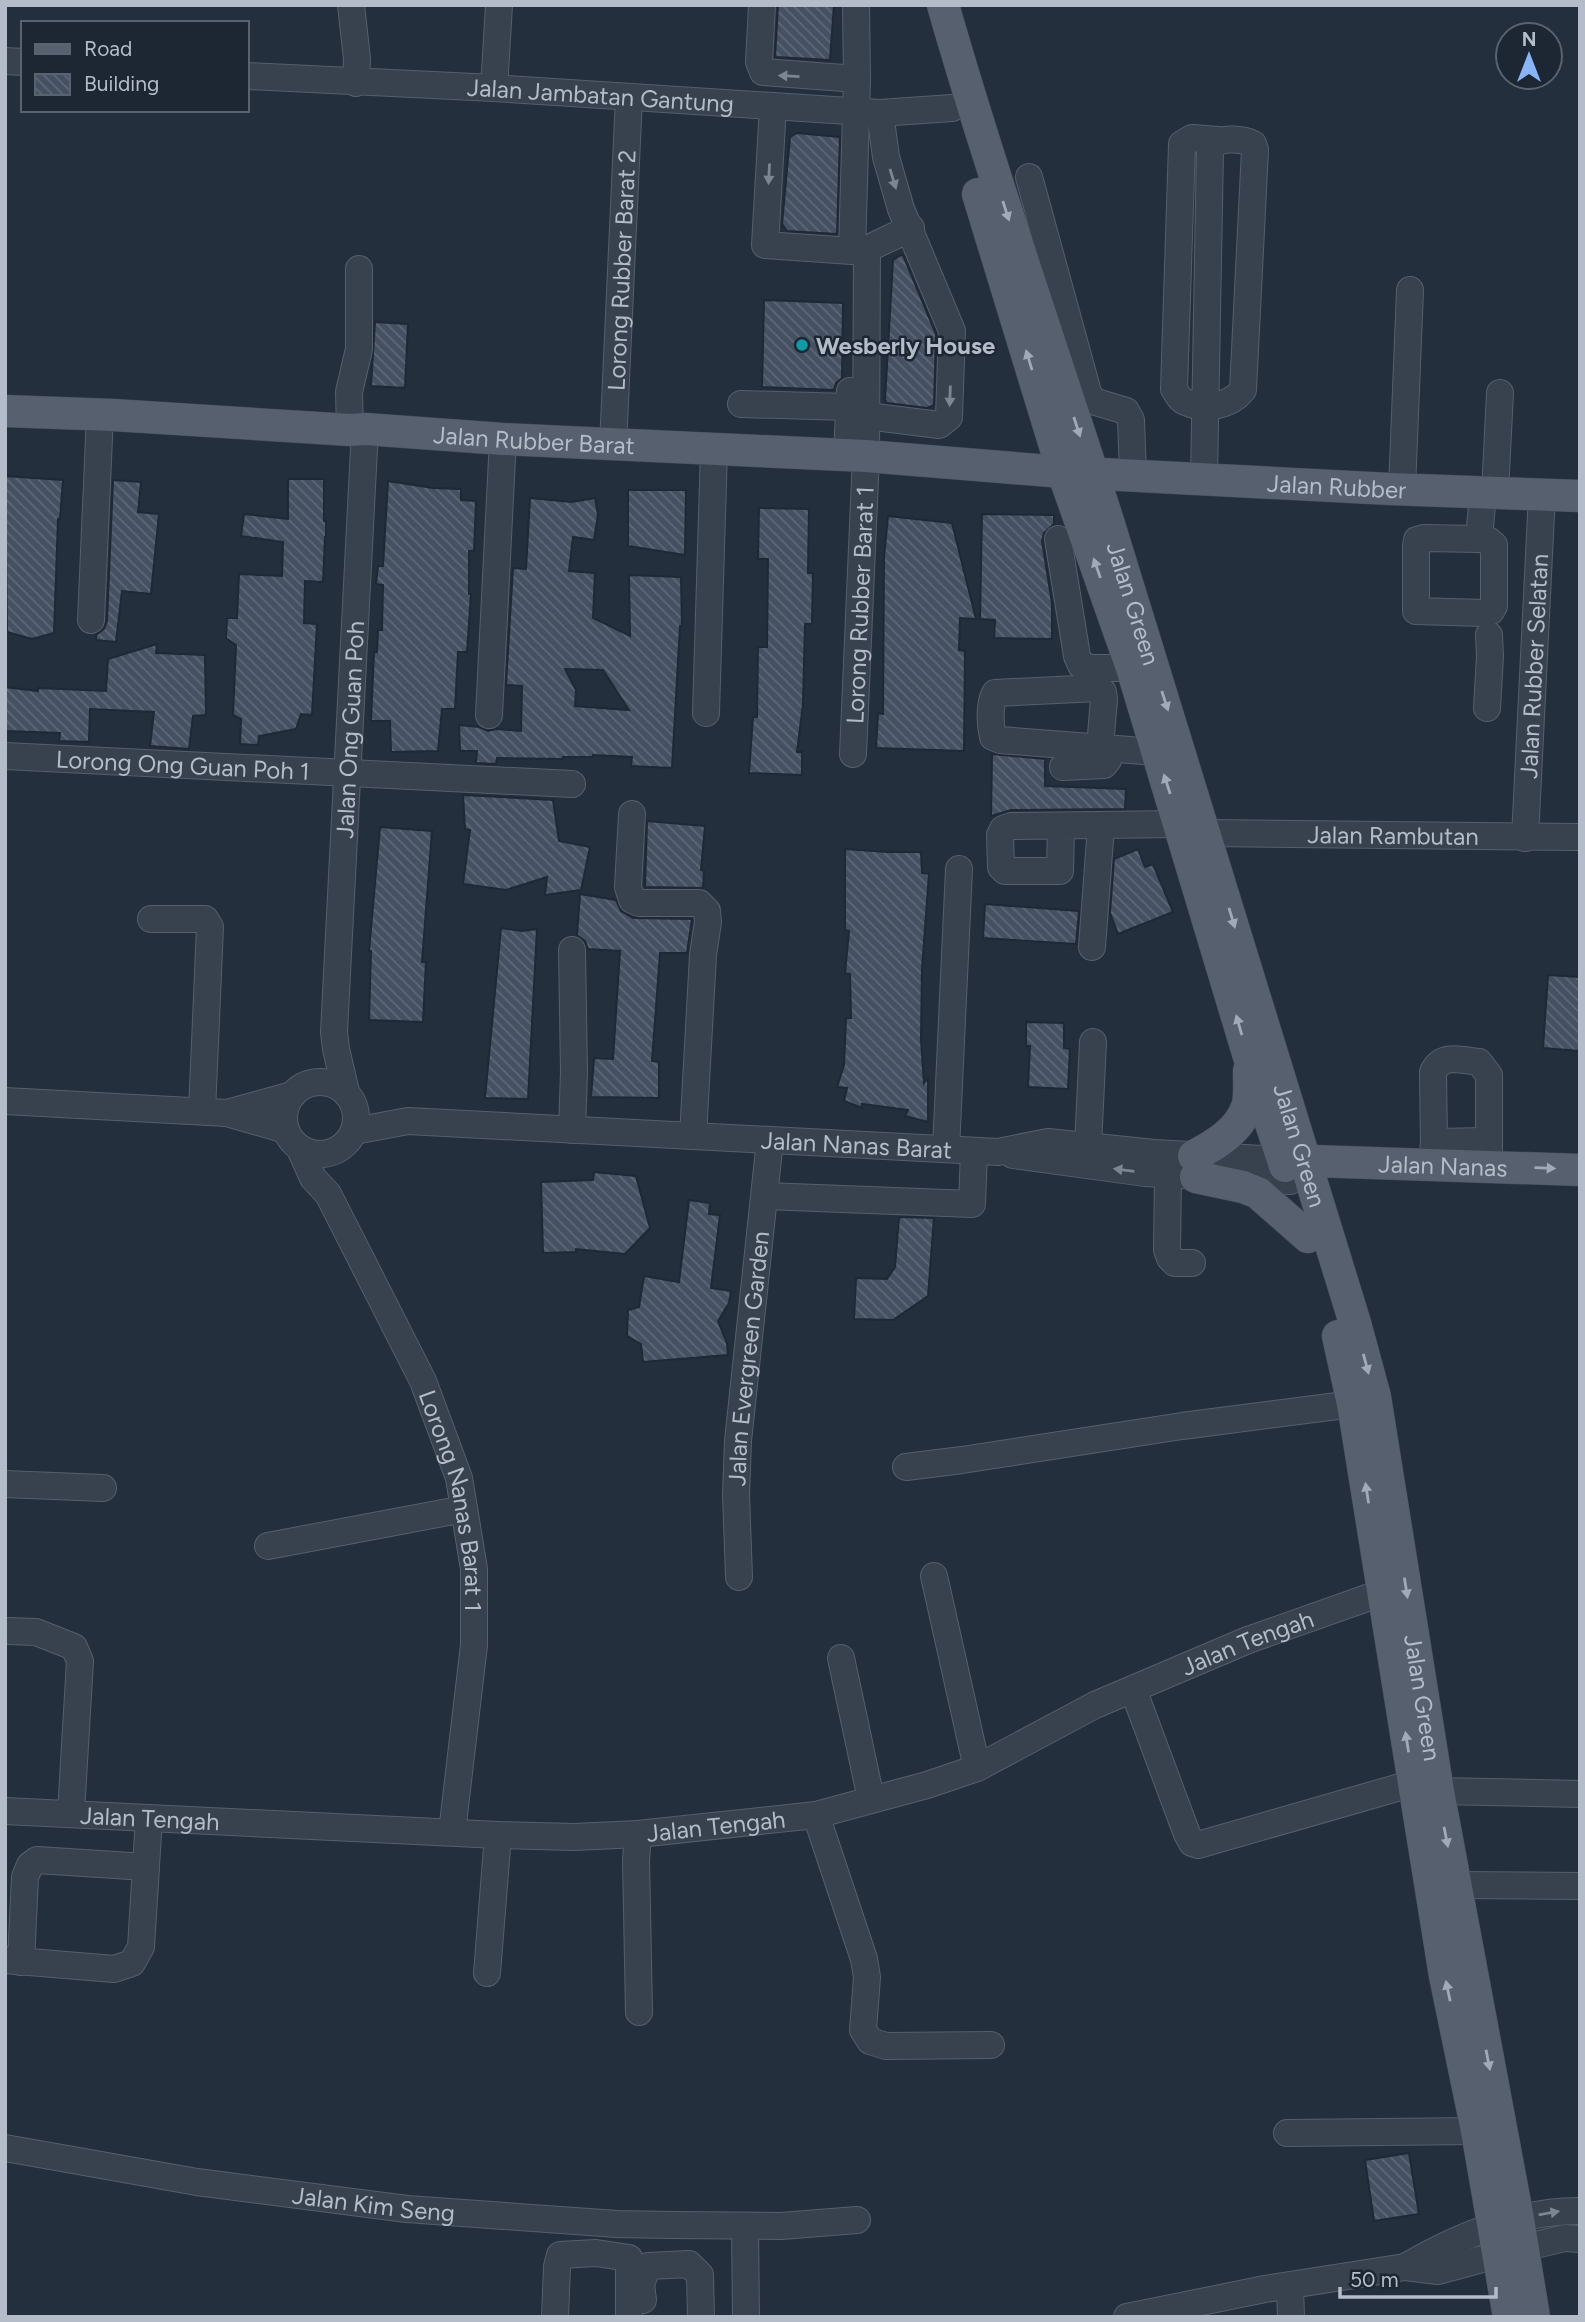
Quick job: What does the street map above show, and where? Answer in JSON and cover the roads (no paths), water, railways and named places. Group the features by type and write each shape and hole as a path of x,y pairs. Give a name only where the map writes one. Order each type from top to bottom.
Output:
{"main road":[{"name":"Jalan Green","path":"922,5 952,108 1078,472 1193,829 1297,1171 1308,1237 1335,1325 1353,1404 1384,1592 1426,1787 1455,1885 1508,2237 1509,2317"},
{"name":"Jalan Green","path":"943,5 1156,752 1193,829 1250,1060 1356,1323 1375,1397 1426,1787 1445,1976 1477,2131 1534,2317"},
{"name":"Jalan Rubber Barat","path":"5,411 856,456 1078,472"},
{"name":"Jalan Rubber","path":"1078,472 1402,489 1580,495"},
{"path":"1186,1169 1237,1125 1248,1105 1250,1060"},
{"name":"Jalan Nanas","path":"1297,1171 1433,1153 1489,1154 1580,1170"},
{"path":"1186,1169 1258,1193 1308,1237"},
{"name":"Jalan Nanas","path":"1297,1171 1580,1191"}],"street":[{"path":"351,5 357,59 356,83"},
{"path":"494,88 499,5"},
{"path":"762,5 760,62 763,72 858,79"},
{"path":"741,404 858,411 939,425 949,417 952,331 901,209 858,79 856,5"},
{"name":"Jalan Jambatan Gantung","path":"248,76 494,88 868,112 952,108"},
{"name":"Lorong Rubber Barat 2","path":"613,444 629,97"},
{"path":"773,106 765,245 859,250 911,228"},
{"path":"858,411 859,250 868,112"},
{"path":"1192,138 1248,141 1253,144 1255,150 1243,390 1233,400 1224,404 1205,406 1186,402 1174,390 1182,144 1192,138"},
{"path":"1029,177 1089,396 1096,402 1126,411 1131,420 1133,474"},
{"name":"Jalan Ong Guan Poh","path":"349,1095 334,1032 348,774 358,430 349,392 359,349 359,270"},
{"path":"1402,489 1410,290"},
{"path":"854,307 858,411"},
{"path":"1479,539 1489,492 1500,393"},
{"path":"1204,478 1205,406"},
{"name":"Lorong Rubber Barat 1","path":"853,754 858,411"},
{"path":"91,620 100,415"},
{"path":"489,715 503,439"},
{"path":"706,713 715,449"},
{"name":"Jalan Rubber Selatan","path":"1525,838 1542,494"},
{"path":"1058,539 1077,656 1081,665 1092,668 1132,668"},
{"path":"1487,708 1490,646 1534,655"},
{"path":"1063,768 1104,765 1105,748 1156,752"},
{"name":"Lorong Ong Guan Poh 1","path":"5,756 572,784"},
{"path":"632,814 628,887 632,900 639,903 699,903 707,911 693,1136"},
{"name":"Jalan Rambutan","path":"1061,826 1525,838 1580,837"},
{"path":"1092,947 1101,826"},
{"path":"946,1149 959,869"},
{"path":"151,919 205,919 210,927 215,1112"},
{"path":"572,950 572,1130"},
{"name":"Jalan Ong Guan Poh","path":"297,1091 325,1052 334,1032"},
{"path":"1088,1146 1093,1042"},
{"path":"1433,1153 1433,1072 1437,1063 1444,1059 1479,1062 1489,1075 1489,1154"},
{"path":"5,1101 215,1112 293,1139 311,1153 323,1154 334,1152 346,1143 354,1131 357,1119 349,1095 327,1083 314,1082 297,1091 215,1112"},
{"path":"293,1139 284,1118 286,1106 297,1091"},
{"name":"Jalan Nanas Barat","path":"349,1095 408,1121"},
{"name":"Jalan Nanas Barat","path":"354,1131 408,1121 986,1151 1048,1142 1088,1146 1186,1169"},
{"name":"Lorong Nanas Barat 1","path":"293,1139 313,1178 328,1194 432,1401 459,1478 474,1569 474,1645 452,1832"},
{"name":"Jalan Evergreen Garden","path":"739,1577 736,1495 738,1441 770,1140"},
{"path":"765,1196 972,1204 986,1151 1050,1161 1186,1169 1297,1171"},
{"path":"328,1194 334,1152"},
{"path":"1186,1169 1167,1250 1175,1263 1192,1264"},
{"path":"906,1467 1353,1404"},
{"path":"5,1484 103,1488"},
{"path":"268,1546 464,1509"},
{"path":"934,1576 977,1768"},
{"name":"Jalan Tengah","path":"5,1811 574,1837 638,1834 816,1815 927,1785 977,1768 1095,1705 1248,1640 1384,1592"},
{"path":"8,1631 36,1632 74,1647 80,1661 71,1813"},
{"path":"841,1658 871,1799"},
{"path":"1133,1689 1186,1834 1192,1843 1198,1845 1426,1787 1580,1794"},
{"path":"816,1815 864,1959 867,1977 863,2030 870,2041 887,2046 991,2045"},
{"path":"146,1867 37,1860 30,1865 25,1877 13,1961 114,1969 132,1963 141,1947 146,1867 149,1818"},
{"path":"638,1834 636,1860 639,2012"},
{"path":"487,1973 499,1835"},
{"path":"1455,1885 1580,1886"},
{"path":"1287,2133 1477,2131"},
{"name":"Jalan Kim Seng","path":"5,2148 197,2182 407,2208 617,2224 781,2226 858,2220"},
{"path":"1127,2317 1405,2267 1438,2272 1560,2211 1580,2211"},
{"path":"745,2226 746,2317"},
{"path":"1508,2237 1580,2238"},
{"path":"555,2317 560,2255 596,2253 629,2258 629,2317"},
{"path":"645,2317 641,2284 648,2266 689,2264 700,2275 701,2317"},
{"path":"1290,2286 1291,2317"}],"place":[{"name":"Wesberly House","path":"802,345"}]}
